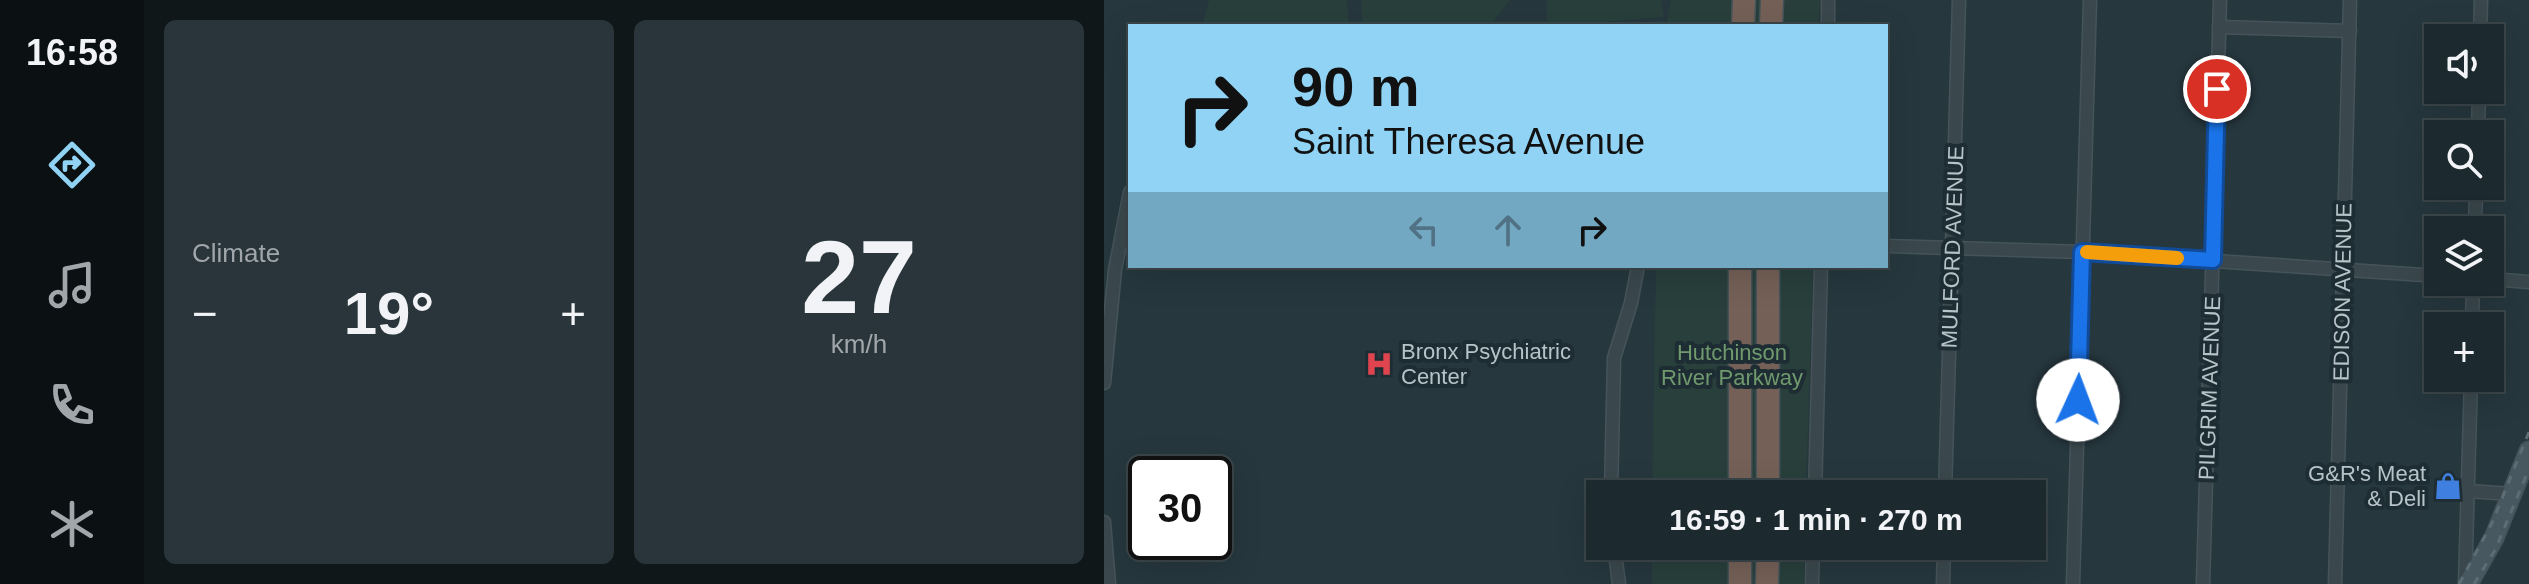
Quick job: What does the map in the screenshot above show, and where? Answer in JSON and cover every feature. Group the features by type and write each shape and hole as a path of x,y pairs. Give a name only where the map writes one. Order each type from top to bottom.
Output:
{"highway":[{"path":"1743,24 1744,0"},
{"path":"1771,24 1772,0"},
{"path":"1740,268 1740,480"},
{"path":"1768,268 1768,480"},
{"path":"1740,560 1740,584"},
{"path":"1767,584 1768,560"}],"main road":[{"path":"2467,584 2494,538 2529,451"}],"street":[{"path":"1828,0 1828,24"},
{"name":"MULFORD AVENUE","path":"1945,480 1959,0"},
{"path":"2073,584 2090,0"},
{"name":"PILGRIM AVENUE","path":"2203,584 2220,0"},
{"name":"EDISON AVENUE","path":"2335,584 2350,0"},
{"path":"2480,24 2481,0"},
{"path":"2219,27 2350,31"},
{"path":"1104,383 1109,268 1128,199"},
{"path":"1888,246 2082,252 2424,275"},
{"path":"1611,480 1614,358 1631,303 1638,268"},
{"path":"1815,480 1821,268"},
{"path":"2504,280 2529,282"},
{"path":"2467,584 2471,392"},
{"path":"2468,491 2512,494"},
{"path":"1104,522 1109,584"},
{"path":"1616,560 1619,584"},
{"path":"1812,584 1813,560"},
{"path":"1943,584 1944,560"}],"green space":[{"path":"1209,0 1347,0 1349,24 1203,24"},
{"path":"1361,0 1510,0 1492,24 1362,24"},
{"path":"1547,0 1661,0 1664,17 1579,24 1552,24 1547,20"},
{"path":"1671,0 1820,0 1819,24 1666,24"},
{"name":"Hutchinson River Parkway","path":"1656,268 1813,268 1806,480 1652,480"},
{"path":"1652,560 1805,560 1804,584 1652,584"}],"railway":[{"path":"2459,584 2492,523 2529,432"},
{"path":"2474,584 2495,550 2529,469"}],"slow traffic":[{"path":"2087,252 2177,258"}],"place":[{"name":"Bronx Psychiatric Center","path":"1379,364"},
{"name":"G&R's Meat & Deli","path":"2448,486"}],"route":[{"path":"2078,400 2082,252 2213,260 2217,89"}]}
